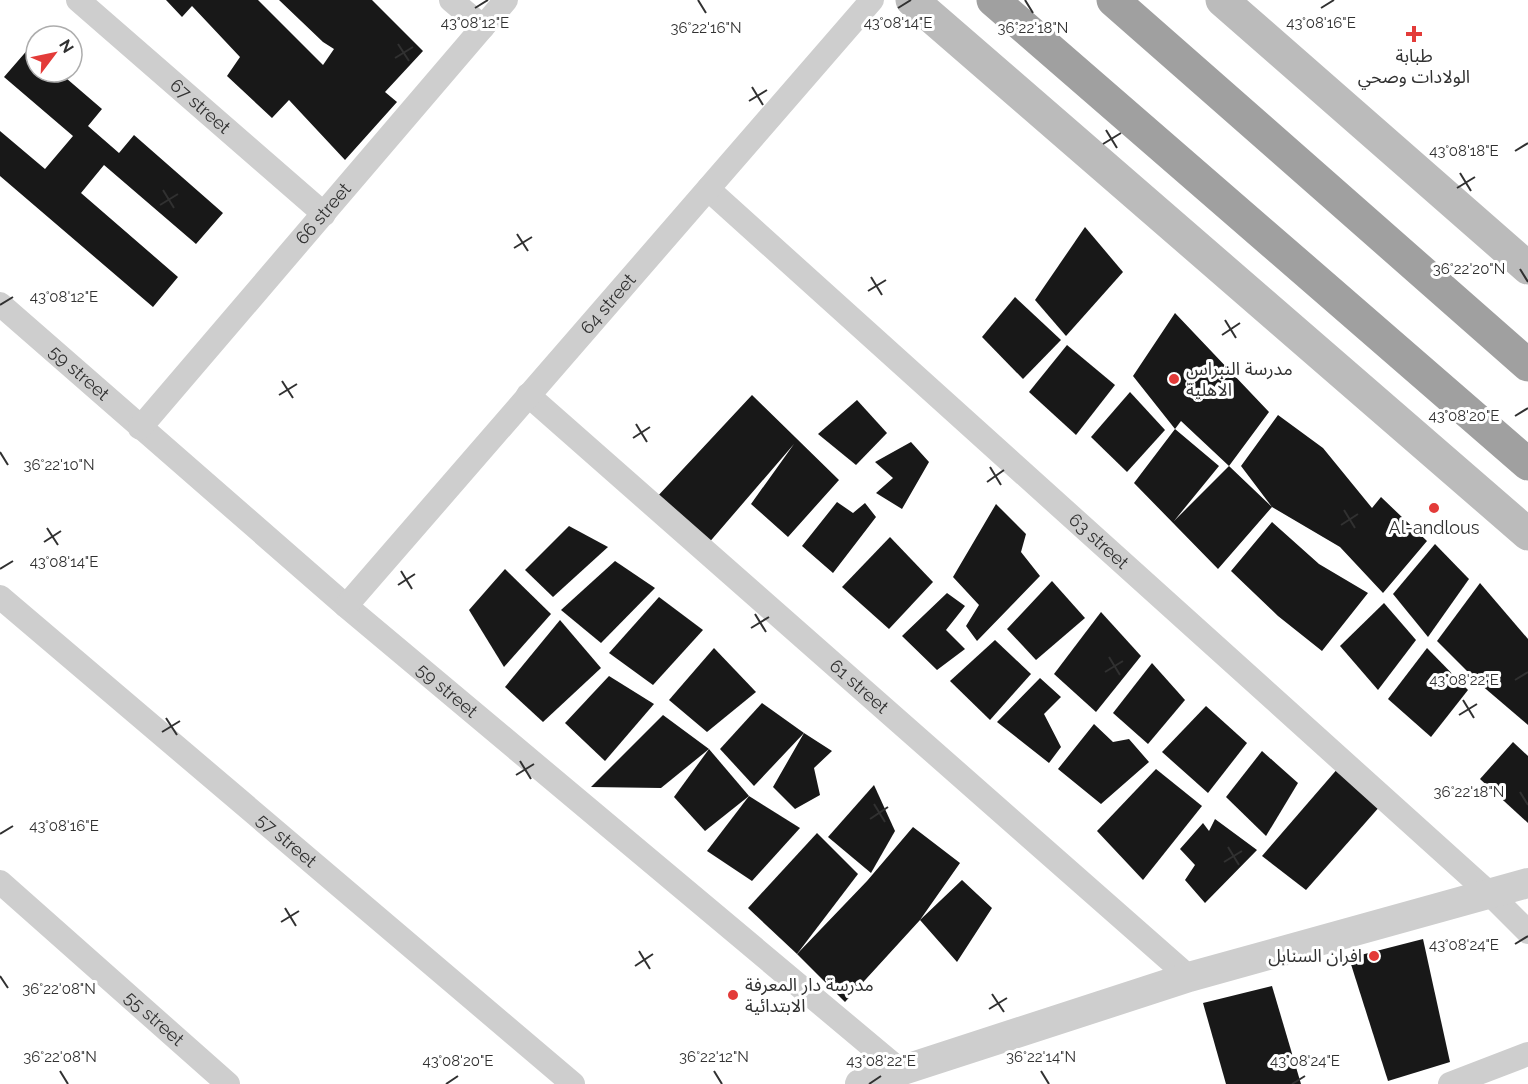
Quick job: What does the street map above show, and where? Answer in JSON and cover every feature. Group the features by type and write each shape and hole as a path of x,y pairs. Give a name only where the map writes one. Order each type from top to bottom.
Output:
{"highway":[{"path":"993,0 1528,464"},
{"path":"1113,0 1528,365"}],"main road":[{"path":"912,0 1528,534"},
{"path":"1222,0 1528,268"}],"street":[{"name":"67 street","path":"78,0 324,214"},
{"path":"451,0 483,27"},
{"name":"66 street","path":"140,428 506,0"},
{"name":"64 street","path":"346,606 872,0"},
{"name":"63 street","path":"708,189 1490,894 1528,932"},
{"name":"59 street","path":"0,304 346,606 901,1071"},
{"name":"61 street","path":"528,395 1189,977"},
{"name":"57 street","path":"0,597 573,1084"},
{"name":"55 street","path":"0,882 228,1084"},
{"path":"860,1084 1189,977 1528,883"},
{"path":"1450,1084 1528,1054"}],"building":[{"path":"166,0 258,0 323,65 334,49 323,42 279,0 372,0 423,51 385,92 397,102 345,160 289,100 272,118 227,76 240,57 192,6 182,17"},
{"path":"24,54 24,84 73,84 102,109 88,126 119,153 134,135 223,213 196,244 104,165 81,193 178,277 153,307 0,176 0,131 45,169 73,136 4,77"},
{"path":"1085,227 1123,272 1066,336 1035,300"},
{"path":"1015,297 1061,340 1023,379 982,337"},
{"path":"1175,313 1269,412 1229,466 1181,421 1175,429 1133,376"},
{"path":"1067,345 1115,385 1076,435 1029,392"},
{"path":"1130,392 1165,430 1127,472 1091,437"},
{"path":"752,395 839,480 788,537 751,504 794,444 707,545 655,499"},
{"path":"857,400 887,433 856,465 818,434"},
{"path":"1278,415 1323,448 1372,508 1381,497 1427,541 1383,593 1340,547 1272,507 1241,466"},
{"path":"1175,429 1219,466 1174,521 1229,466 1272,507 1218,569 1134,483"},
{"path":"911,442 929,462 902,509 876,493 893,478 875,462"},
{"path":"837,502 853,513 865,503 876,517 833,573 802,546"},
{"path":"996,504 1026,534 1021,552 1040,576 977,641 966,626 979,605 953,577"},
{"path":"1272,522 1319,564 1368,593 1322,651 1278,616 1231,571"},
{"path":"569,526 608,547 553,597 525,570"},
{"path":"890,537 933,582 889,629 842,587"},
{"path":"1435,544 1469,579 1428,637 1393,594"},
{"path":"615,561 655,588 601,643 561,610"},
{"path":"505,569 551,614 504,667 469,610"},
{"path":"1052,581 1085,618 1036,660 1007,629"},
{"path":"1480,583 1528,639 1528,725 1480,684 1437,641"},
{"path":"947,593 965,606 946,630 965,649 937,670 902,636"},
{"path":"659,597 703,630 653,685 609,653"},
{"path":"1384,603 1416,640 1378,690 1340,646"},
{"path":"1101,612 1141,656 1096,712 1054,674"},
{"path":"560,620 601,668 543,722 505,687"},
{"path":"995,640 1031,674 990,720 950,681"},
{"path":"714,648 756,692 707,732 669,700"},
{"path":"1427,648 1468,690 1431,737 1388,699"},
{"path":"1152,663 1185,700 1148,744 1113,713"},
{"path":"609,676 654,704 605,761 565,723"},
{"path":"1040,678 1061,697 1044,714 1061,747 1049,763 997,722"},
{"path":"762,703 804,733 754,786 720,749"},
{"path":"1206,706 1247,743 1208,793 1162,752"},
{"path":"663,715 709,749 661,788 591,787"},
{"path":"1094,724 1113,742 1129,739 1149,762 1101,804 1058,769"},
{"path":"804,733 832,751 814,768 820,795 795,809 773,787"},
{"path":"1513,742 1528,756 1528,823 1480,779"},
{"path":"709,749 749,796 705,831 674,797"},
{"path":"1262,751 1298,783 1266,836 1226,797"},
{"path":"1339,767 1381,805 1306,890 1262,856"},
{"path":"1156,769 1202,806 1143,880 1097,831"},
{"path":"874,785 895,831 871,873 828,837"},
{"path":"749,796 800,828 752,881 707,851"},
{"path":"1215,819 1257,850 1205,903 1185,880 1195,865 1180,849 1203,823 1209,831"},
{"path":"913,827 960,863 920,920 845,1002 797,954 867,881"},
{"path":"817,833 858,874 797,954 748,908"},
{"path":"962,880 992,908 957,962 920,920"},
{"path":"1423,939 1450,1062 1388,1081 1349,958"},
{"path":"1272,986 1301,1084 1226,1084 1203,1003"}],"place":[{"name":"طبابة الولادات وصحي","path":"1414,34"},
{"name":"مدرسة النبراس الاهلية","path":"1174,379"},
{"name":"Al-andlous","path":"1434,508"},
{"name":"افران السنابل","path":"1374,956"},
{"name":"مدرسة دار المعرفة الابتدائية","path":"733,995"}]}
